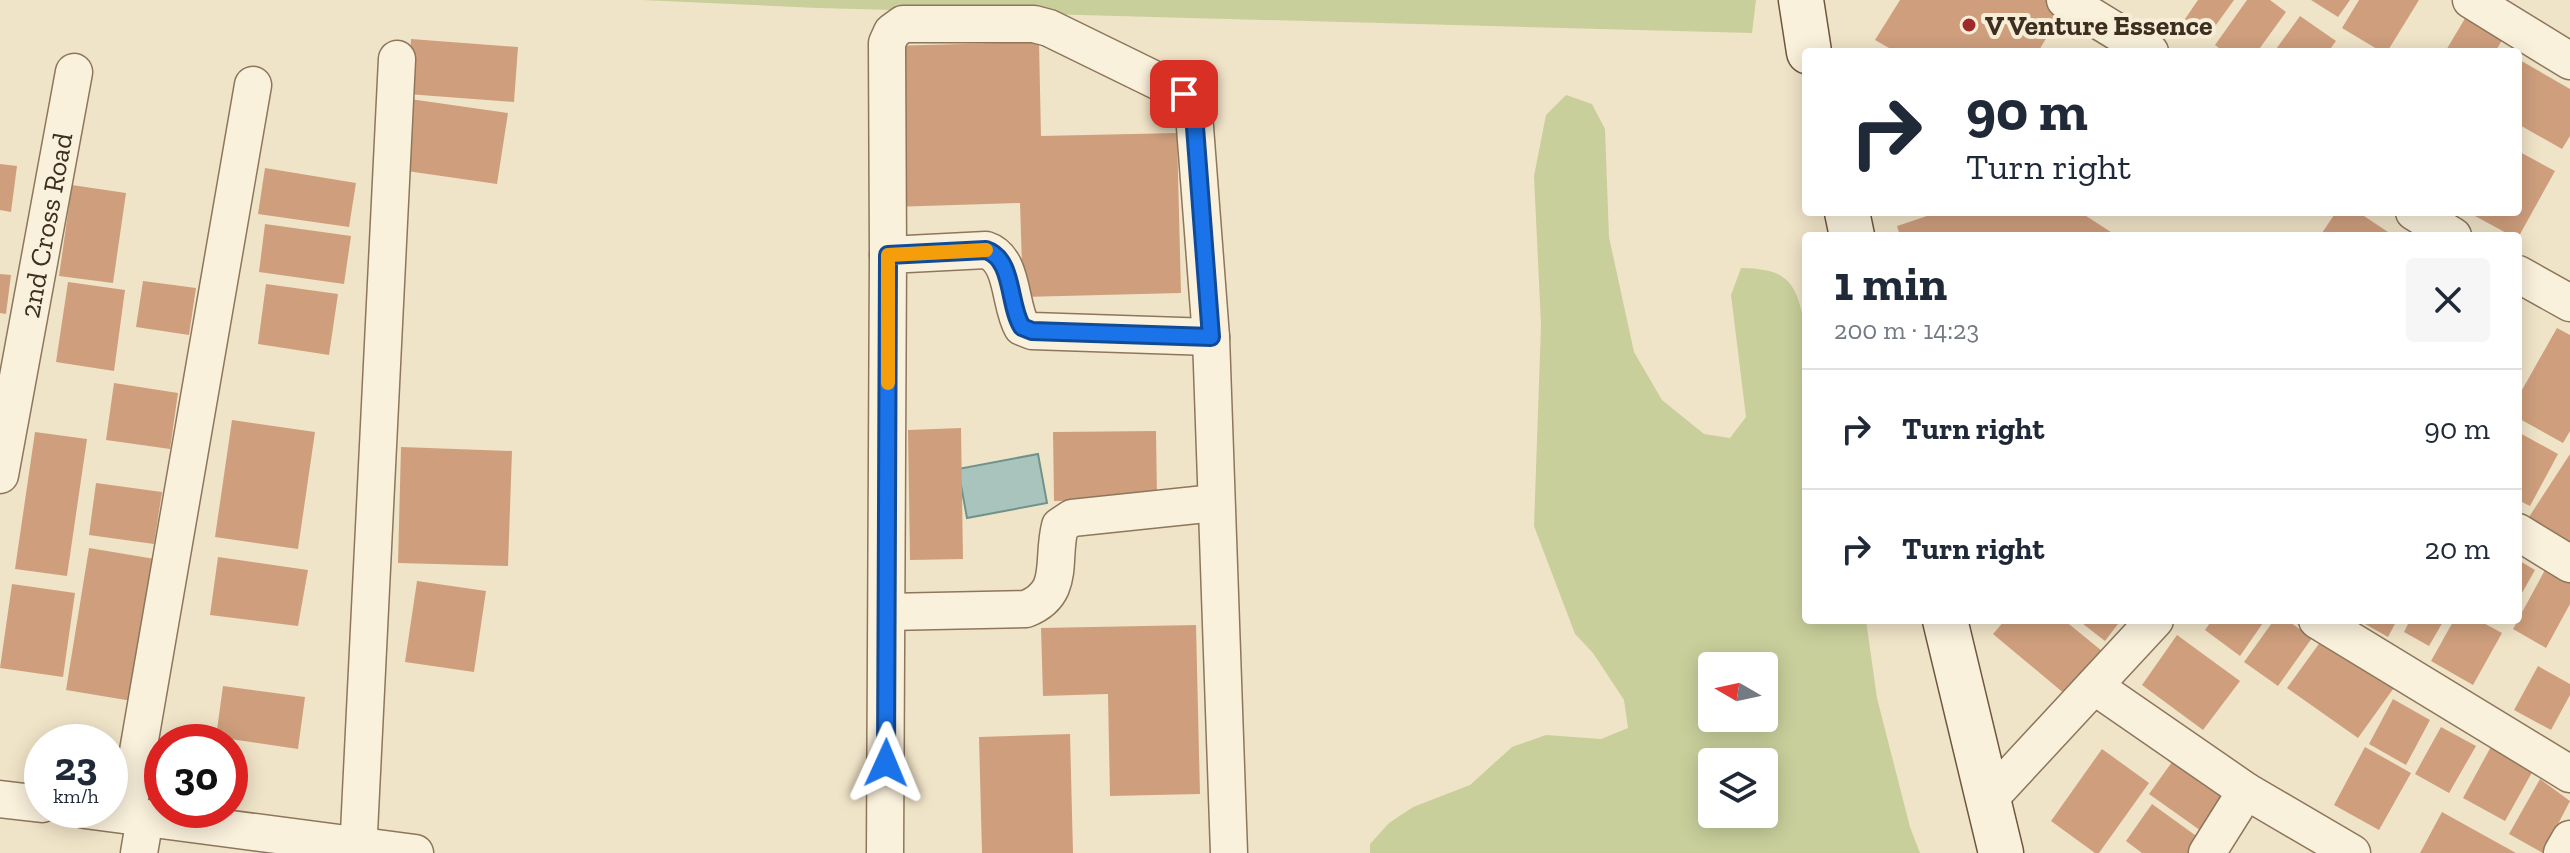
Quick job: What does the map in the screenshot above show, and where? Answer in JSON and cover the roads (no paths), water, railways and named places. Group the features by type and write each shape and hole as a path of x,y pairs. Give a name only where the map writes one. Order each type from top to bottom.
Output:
{"street":[{"path":"1801,0 1808,48"},
{"path":"2065,0 2143,48"},
{"path":"2471,0 2570,61"},
{"path":"885,853 887,43 892,32 903,24 1034,24 1049,28 1184,94 1194,114 1211,337 1229,853"},
{"path":"358,849 397,59"},
{"name":"2nd Cross Road","path":"0,475 74,72"},
{"path":"139,853 136,817 253,85"},
{"path":"2420,216 2446,232"},
{"path":"888,255 986,250 997,253 1003,262 1016,318 1022,327 1032,331 1211,337"},
{"path":"2522,276 2570,303"},
{"path":"887,612 1026,609 1048,596 1055,580 1060,526 1072,518 1215,503"},
{"path":"2522,534 2570,564"},
{"path":"1946,624 2001,853"},
{"path":"1989,799 2151,624"},
{"path":"2324,624 2570,774"},
{"path":"2094,686 2246,791 2340,850"},
{"path":"2207,853 2246,791"},
{"path":"0,799 24,802"},
{"path":"128,816 358,849 415,853"},
{"path":"2562,853 2570,839"}],"water":[{"path":"1038,454 1047,503 967,518 958,469"}],"place":[{"name":"V Venture Essence","path":"1969,25"}]}
